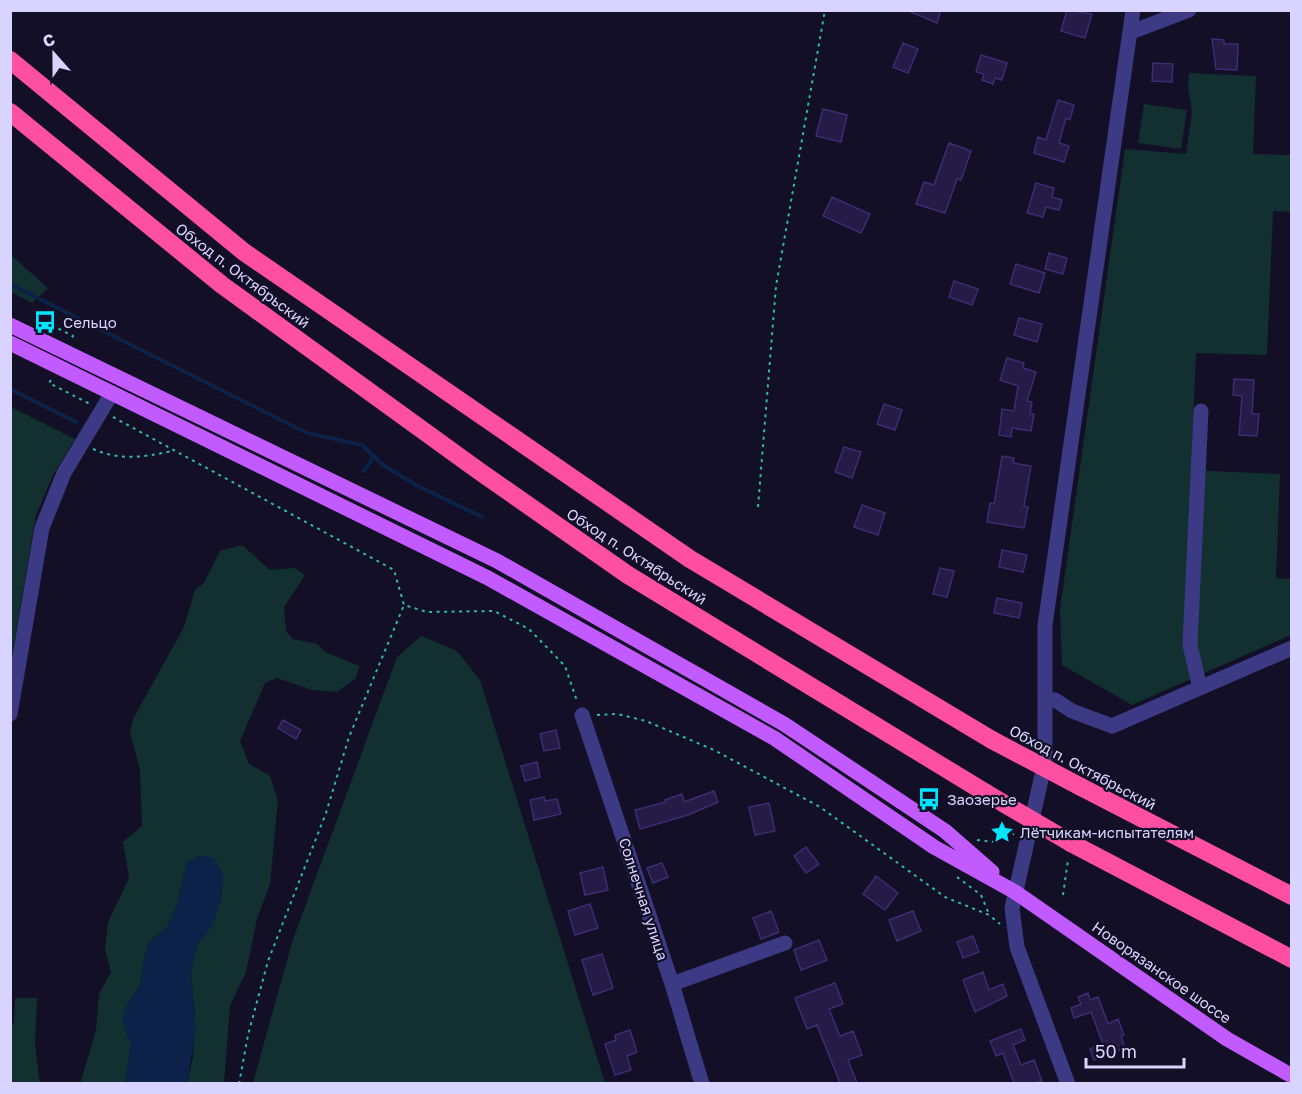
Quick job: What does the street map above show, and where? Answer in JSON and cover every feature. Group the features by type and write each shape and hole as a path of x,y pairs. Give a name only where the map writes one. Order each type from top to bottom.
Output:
{"highway":[{"name":"Обход п. Октябрьский","path":"10,60 254,259 690,559 992,740 1292,896"},
{"name":"Обход п. Октябрьский","path":"10,112 222,285 479,471 628,574 986,794 1071,843 1292,959"}],"main road":[{"path":"10,325 507,567 783,724 945,831 1015,892"},
{"path":"10,343 488,578 774,738 934,847 1015,892"},
{"name":"Новорязанское шоссе","path":"1015,892 1227,1039 1292,1076"}],"street":[{"path":"1068,1083 1014,935 1012,908 1045,762 1045,625 1133,10"},
{"path":"1131,32 1189,10"},
{"path":"10,714 42,528 64,473 112,393"},
{"path":"1200,688 1190,645 1201,411"},
{"path":"1045,699 1054,700 1072,711 1112,726 1292,648"},
{"name":"Солнечная улица","path":"582,715 672,984 702,1083"},
{"path":"672,984 784,943"}],"path":[{"path":"758,507 776,286 825,10"},
{"path":"45,322 73,336 71,339"},
{"path":"51,380 50,383 394,570 404,605 349,737 326,813 268,961 248,1035 239,1083"},
{"path":"82,445 105,454 139,458 174,451"},
{"path":"404,605 427,612 495,611 529,629 565,666 582,715 617,714 646,722 714,750 820,807 945,897 989,915 1014,935"},
{"path":"975,839 994,842 1030,824"},
{"path":"1063,895 1071,843"},
{"path":"956,876 981,895 989,915"}],"green space":[{"path":"1189,73 1256,76 1253,154 1291,155 1291,212 1273,211 1267,355 1196,353 1191,470 1280,474 1276,578 1291,579 1291,635 1132,705 1062,665 1060,609 1125,149 1186,154 1192,111 1188,88"},
{"path":"1144,104 1187,110 1181,149 1138,143"},
{"path":"10,254 48,288 32,303 11,292"},
{"path":"11,407 75,439 53,475 36,515 11,662"},
{"path":"242,545 270,570 295,568 305,575 284,607 286,631 293,639 317,644 325,652 359,666 356,678 337,692 312,690 277,678 265,683 240,741 249,764 270,776 278,800 270,884 257,919 246,972 230,1006 224,1083 187,1083 193,1057 195,1016 191,975 196,947 221,900 223,873 199,856 187,862 178,901 168,926 147,944 140,984 126,1008 131,1046 125,1083 80,1084 96,1030 99,994 111,972 105,949 108,922 129,878 123,842 142,826 140,770 130,732 133,719 184,627 195,590 204,583 220,551"},
{"path":"421,636 457,651 480,680 605,1083 253,1083 292,942 397,657"},
{"path":"15,998 37,998 35,1045 40,1083 11,1083 10,1026 14,1023"}],"water":[{"path":"199,856 213,857 223,873 221,900 212,926 196,947 191,975 196,1030 187,1083 125,1083 131,1046 122,1021 126,1008 140,984 147,944 168,926 178,901 187,862"}],"building":[{"path":"906,10 941,10 937,23"},
{"path":"1067,10 1092,14 1085,38 1061,31"},
{"path":"1212,39 1224,40 1224,44 1238,44 1237,70 1216,69"},
{"path":"903,43 918,49 908,73 893,67"},
{"path":"981,55 1007,63 1002,80 995,78 993,84 982,80 984,74 976,72"},
{"path":"1153,63 1173,64 1172,82 1152,81"},
{"path":"1058,100 1074,105 1070,120 1066,118 1059,143 1069,146 1064,162 1034,153 1038,137 1046,140"},
{"path":"823,109 847,115 841,142 816,136"},
{"path":"949,143 971,151 961,180 957,179 945,213 916,204 924,182 934,185"},
{"path":"1036,183 1054,188 1052,197 1062,200 1059,210 1046,207 1043,217 1027,213"},
{"path":"832,197 870,214 861,233 823,216"},
{"path":"1049,253 1067,258 1063,274 1045,269"},
{"path":"1016,264 1045,273 1039,293 1010,284"},
{"path":"954,281 978,289 972,305 949,297"},
{"path":"1019,318 1042,324 1037,342 1014,335"},
{"path":"1007,358 1024,363 1023,368 1036,372 1027,401 1032,402 1030,414 1034,414 1031,431 1012,428 1011,437 999,435 1002,409 1014,411 1018,386 1000,380"},
{"path":"1234,379 1254,380 1252,414 1259,414 1257,436 1239,435 1242,396 1233,395"},
{"path":"884,404 902,410 895,430 877,424"},
{"path":"844,447 861,452 852,478 835,472"},
{"path":"1002,456 1014,458 1013,463 1031,466 1024,506 1028,507 1024,528 987,522 990,503 994,504"},
{"path":"862,505 885,513 878,535 854,527"},
{"path":"1002,550 1027,555 1023,572 999,567"},
{"path":"940,568 954,571 947,597 933,594"},
{"path":"997,598 1022,603 1019,618 994,613"},
{"path":"283,720 301,730 296,739 278,728"},
{"path":"556,730 560,748 544,751 540,734"},
{"path":"537,762 540,777 525,781 521,766"},
{"path":"714,791 718,802 688,815 640,829 635,810 666,802 665,800 682,794 684,802"},
{"path":"544,797 545,801 557,799 561,814 534,820 530,800"},
{"path":"769,803 775,831 755,835 749,807"},
{"path":"806,847 819,864 806,873 794,856"},
{"path":"662,863 668,877 653,883 647,868"},
{"path":"603,867 608,890 585,895 580,873"},
{"path":"876,876 898,893 885,910 863,894"},
{"path":"590,904 598,928 575,935 568,911"},
{"path":"771,911 779,932 761,939 753,918"},
{"path":"913,911 921,931 897,941 889,920"},
{"path":"973,936 979,952 963,958 957,942"},
{"path":"819,940 827,960 801,970 794,950"},
{"path":"602,954 613,988 593,995 582,960"},
{"path":"983,972 989,990 1003,984 1007,996 975,1012 963,980"},
{"path":"835,983 843,1004 829,1009 840,1036 853,1031 862,1055 848,1060 857,1083 840,1083 817,1025 807,1029 795,998"},
{"path":"1088,993 1090,1000 1098,997 1108,1024 1118,1019 1124,1035 1121,1036 1125,1048 1094,1060 1090,1049 1103,1044 1091,1012 1074,1018 1071,1008 1081,1004 1078,997"},
{"path":"1021,1029 1025,1040 1013,1045 1021,1065 1034,1060 1042,1081 1014,1083 1003,1053 996,1056 990,1041"},
{"path":"630,1030 637,1052 627,1056 631,1070 615,1075 605,1044 616,1040 615,1035"}],"waterway":[{"path":"10,284 307,433 362,445 383,465 416,485 482,517"},
{"path":"10,389 76,422"},
{"path":"364,471 374,456"}],"place":[{"name":"Сельцо","path":"45,322"},
{"name":"Заозерье","path":"929,799"},
{"name":"Лётчикам-испытателям","path":"1002,832"}]}
